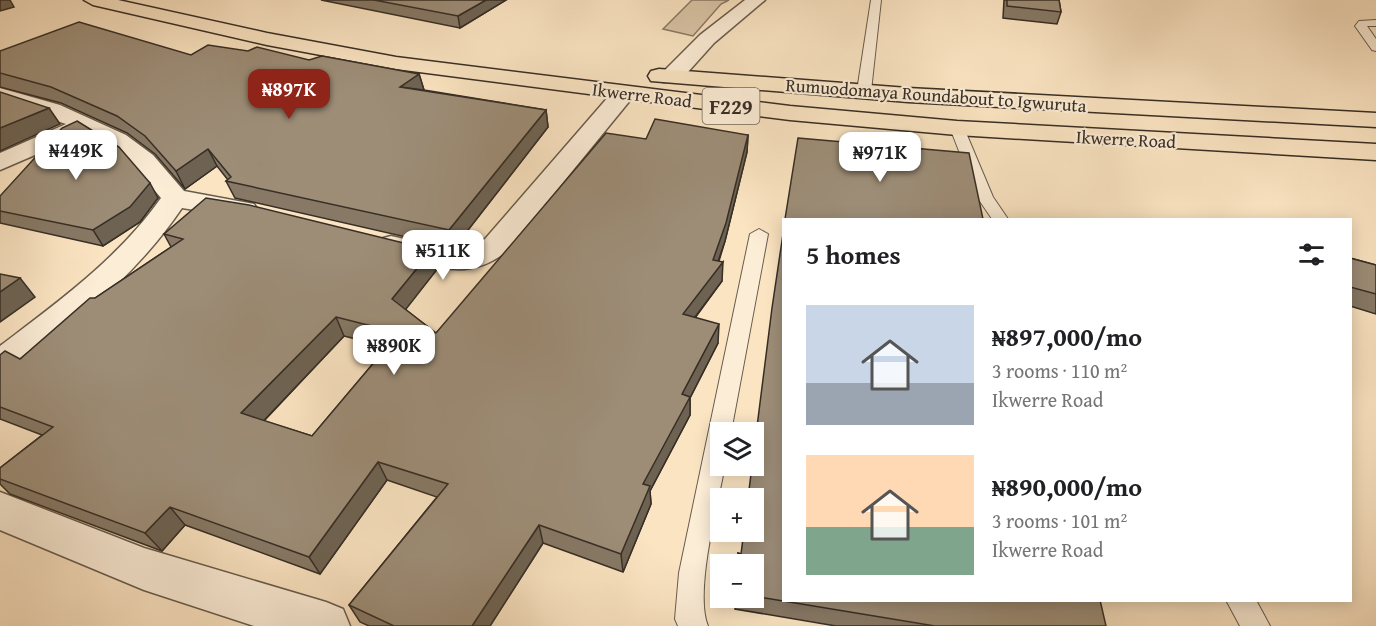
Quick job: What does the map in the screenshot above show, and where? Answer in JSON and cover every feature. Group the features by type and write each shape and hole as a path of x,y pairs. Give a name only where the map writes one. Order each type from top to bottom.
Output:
{"main road":[{"name":"Ikwerre Road","path":"93,0 328,51 624,93 790,113 957,128 1374,156"},
{"name":"Rumuodomaya Roundabout to Igwuruta","path":"179,0 293,26 420,49 564,68 864,91 1376,120"},
{"path":"1050,102 1077,136"}],"street":[{"path":"671,77 707,39 756,0"},
{"path":"370,240 462,262 481,257 535,200 624,93"},
{"path":"0,95 18,99 86,124 133,151 175,198 270,216"},
{"path":"0,162 86,124"},
{"path":"0,365 89,294 160,222 175,198"},
{"path":"0,511 144,569 326,626"}],"lane":[{"path":"864,91 876,0"},
{"path":"1376,23 1363,23 1361,26 1376,47"},
{"path":"957,128 985,197 999,218"},
{"path":"722,422 759,234"},
{"path":"694,626 689,619 692,573 711,476"},
{"path":"1241,602 1256,626"}],"shaded area":[{"path":"692,0 729,0 721,4 693,36 663,29"}],"building":[{"path":"374,0 486,0 458,16"},
{"path":"1007,0 1059,0 1061,12 1007,6"},
{"path":"79,22 191,55 208,45 248,51 257,47 309,60 322,56 419,74 400,87 546,110 449,230 226,181 231,177 208,149 176,171 145,136 117,116 51,87 0,73 0,51"},
{"path":"0,92 49,108 0,128"},
{"path":"655,119 748,135 726,223 713,260 723,262 683,314 719,324 682,394 690,397 643,484 650,486 621,554 539,525 472,626 394,626 349,605 448,484 378,462 309,557 170,507 145,533 0,479 0,468 53,427 0,407 0,355 5,351 20,359 90,298 95,298 183,239 164,234 206,198 249,205 432,250 392,299 436,333 606,133 646,139","holes":["336,317 399,333 312,436 241,413"]},
{"path":"77,121 119,147 150,183 130,207 93,230 0,211 0,196 62,128"},
{"path":"798,138 969,153 983,218 785,218"},
{"path":"782,241 782,601 764,598 764,554 741,554 743,542 764,542 764,488 749,488 751,476 764,476 764,422 758,422"},
{"path":"1352,259 1376,265 1376,294 1352,288"},
{"path":"0,274 20,278 0,292"},
{"path":"789,602 1100,602 1106,626 935,626"}]}
